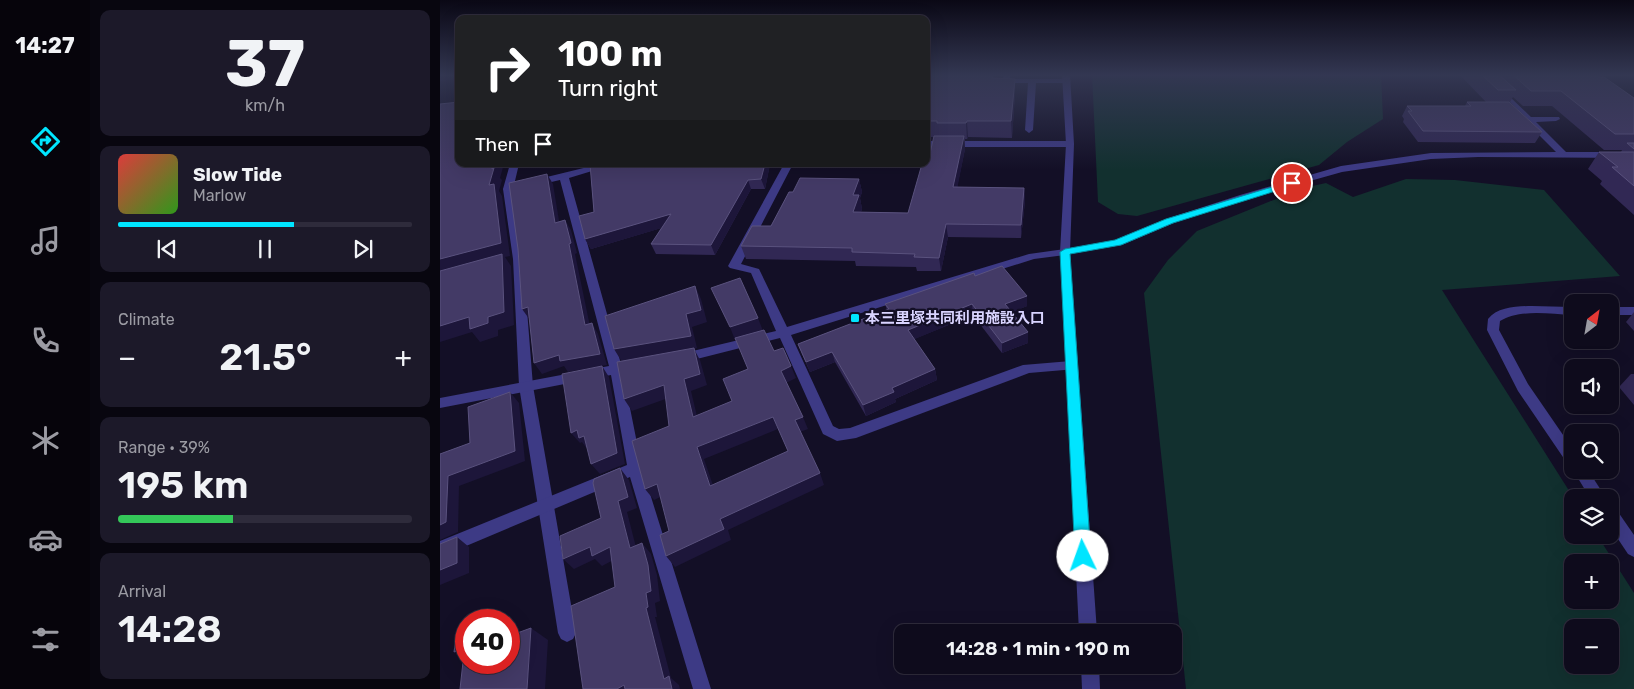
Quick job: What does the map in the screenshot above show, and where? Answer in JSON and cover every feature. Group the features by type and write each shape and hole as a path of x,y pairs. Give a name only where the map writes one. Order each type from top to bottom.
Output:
{"street":[{"path":"1029,130 1030,106"},
{"path":"1068,106 1070,144 1065,252 1087,624"},
{"path":"1514,106 1563,154"},
{"path":"1528,120 1556,119"},
{"path":"930,144 1070,144"},
{"path":"672,359 715,351 783,333 1033,256 1118,243 1170,221 1243,197 1341,169 1431,156 1478,154 1634,155"},
{"path":"513,167 508,189 526,386 567,633"},
{"path":"508,189 598,167"},
{"path":"786,167 734,266 754,270 828,430 837,435 851,434 1028,368 1071,366"},
{"path":"564,176 616,369 635,468 702,689"},
{"path":"1564,311 1514,311 1500,313 1494,319 1492,330 1523,387 1564,447"},
{"path":"1619,311 1634,312"},
{"path":"440,403 645,364"},
{"path":"440,549 635,468"},
{"path":"1619,527 1634,549"},
{"path":"1090,674 1091,689"}],"green space":[{"path":"1094,106 1382,106 1383,119 1347,142 1319,165 1137,216 1118,214 1098,202"},
{"path":"1406,179 1455,180 1544,190 1620,276 1442,290 1568,489 1564,489 1564,544 1603,544 1609,554 1564,554 1564,609 1619,609 1619,569 1634,593 1634,689 1186,689 1182,651 1182,624 1179,624 1144,293 1168,260 1197,231 1303,188 1326,183 1353,197"}],"building":[{"path":"440,106 455,106 455,167 494,168 489,185 494,184 501,243 440,259"},
{"path":"930,106 1012,106 1011,121 937,123 937,121 930,121"},
{"path":"1407,106 1514,106 1542,132 1423,131 1408,111 1412,111"},
{"path":"1580,106 1634,106 1634,134 1615,134"},
{"path":"934,136 964,136 953,187 1024,188 1021,225 946,224 939,258 914,257 915,254 852,252 852,248 741,246 752,226 771,226 789,192 793,192 800,178 859,179 853,195 859,195 853,212 908,213 921,167 930,167 930,153"},
{"path":"1627,143 1634,143 1634,149"},
{"path":"1599,152 1634,152 1634,186 1612,167 1618,167"},
{"path":"590,167 764,167 761,179 748,180 711,245 651,244 671,214 585,239 579,216 594,212"},
{"path":"547,174 555,223 565,220 571,243 569,244 585,325 592,323 600,354 560,361 559,355 534,363 528,307 522,309 518,249 509,183"},
{"path":"502,254 504,312 488,317 488,323 470,329 469,317 440,326 440,271"},
{"path":"1002,266 1027,296 1005,304 1028,332 1002,343 972,304 908,330 935,369 892,388 894,392 863,405 832,352 806,362 798,344 889,309 885,304 974,273 975,276"},
{"path":"740,278 758,318 730,327 711,288"},
{"path":"695,286 701,310 686,314 691,336 614,349 605,316"},
{"path":"764,330 774,351 783,348 791,366 781,371 803,417 795,420 820,473 720,519 724,529 666,556 660,535 669,531 657,484 645,489 632,441 669,426 664,385 624,399 617,362 694,348 700,374 684,379 693,417 732,401 723,379 748,369 735,338","holes":["773,417 788,451 710,486 697,447"]},
{"path":"602,366 617,453 591,464 584,436 579,438 577,430 571,433 562,374"},
{"path":"510,392 515,451 448,476 446,522 440,525 440,454 470,443 468,407"},
{"path":"620,468 628,497 618,501 630,548 642,543 648,565 651,591 646,593 648,607 646,608 664,679 669,676 672,689 625,689 624,685 617,689 583,689 571,606 615,587 610,547 592,556 590,547 563,559 560,536 601,518 593,483 594,479"},
{"path":"457,537 457,563 440,570 440,544"},
{"path":"531,628 527,689 460,689 462,674 520,674 520,632"}],"place":[{"name":"本三里塚共同利用施設入口","path":"855,318"}],"route":[{"path":"1083,556 1065,252 1118,243 1170,221 1292,183"}]}
